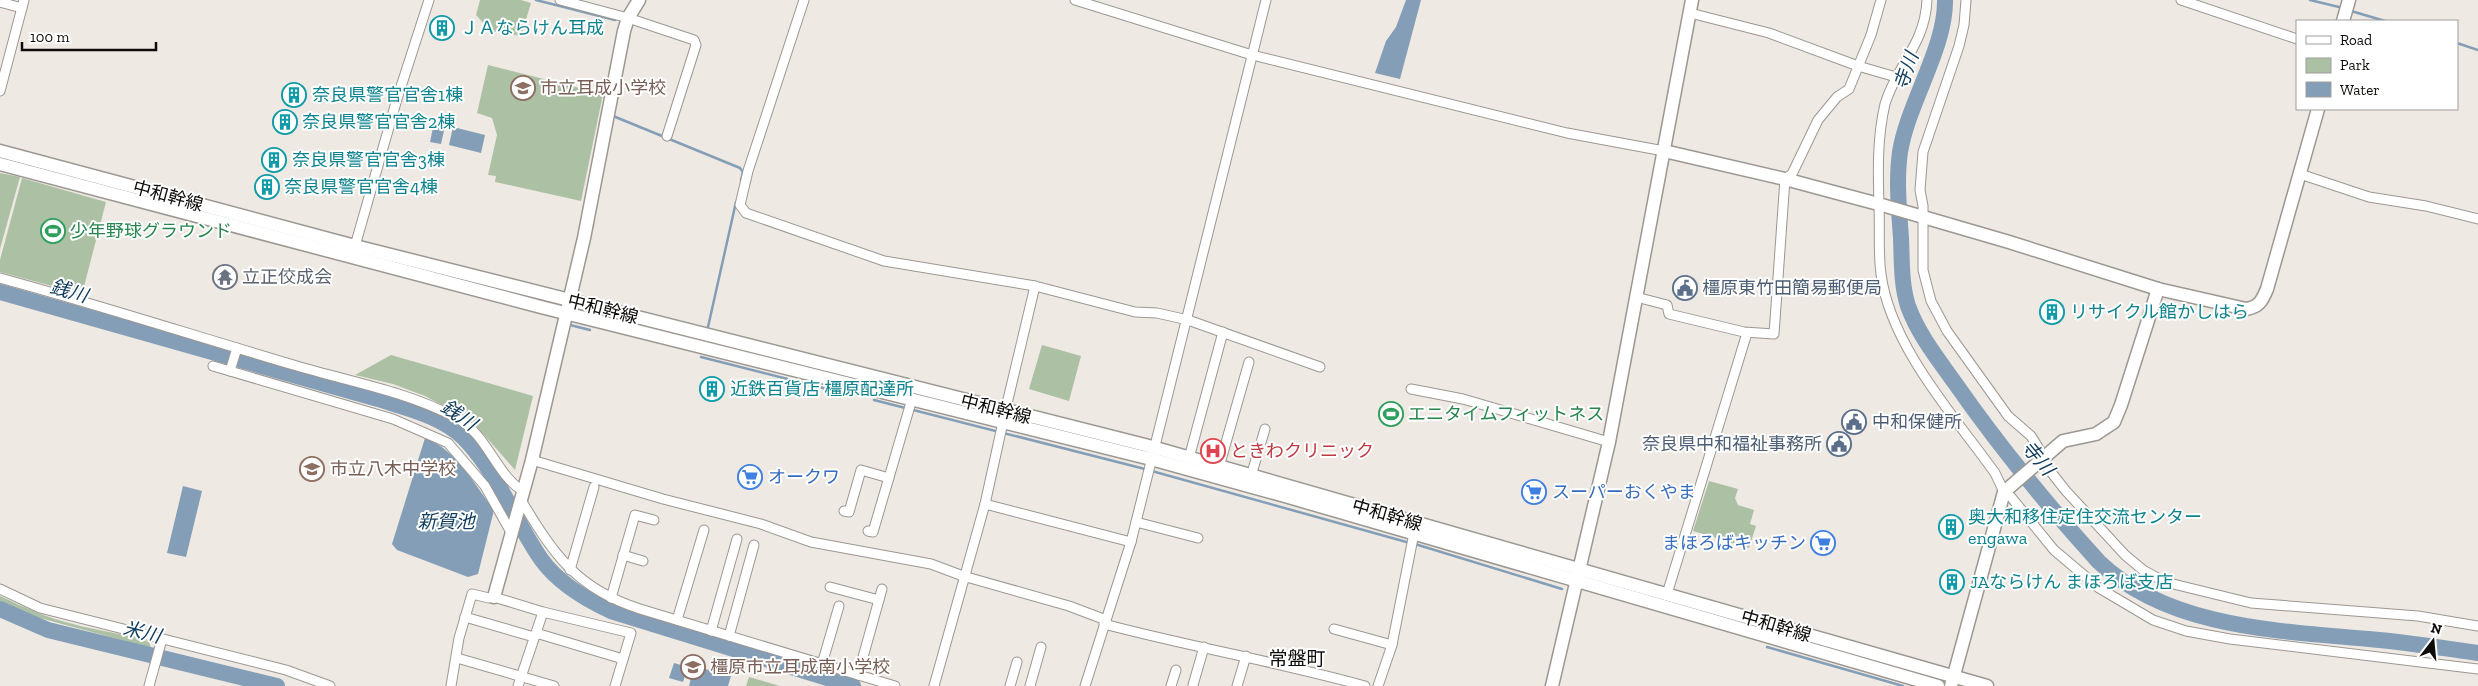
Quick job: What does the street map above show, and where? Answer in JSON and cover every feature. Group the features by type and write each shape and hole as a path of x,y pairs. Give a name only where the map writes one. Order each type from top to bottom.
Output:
{"main road":[{"path":"494,597 532,460 568,307 628,18 639,0"},
{"path":"1552,686 1609,442 1691,6"},
{"path":"1664,151 1785,179 1881,205 2158,289 2236,308 2255,307 2262,301 2267,289 2318,110"},
{"name":"中和幹線","path":"0,151 355,246 910,406 1002,424"},
{"name":"中和幹線","path":"0,164 568,307 1002,424 1151,462 1412,540 1666,594 1952,681 1987,686"},
{"path":"1952,681 2007,489 2063,441 2096,434 2114,422 2158,289"},
{"name":"中和幹線","path":"1151,462 1188,458 1219,466 1938,686"}],"street":[{"path":"355,246 397,99 429,0"},
{"path":"560,0 628,18 694,40 696,45 667,136"},
{"path":"804,0 748,170 740,205 746,213 884,261 1035,286 1135,312 1157,313 1188,320 1320,367"},
{"path":"1075,0 1252,55 1567,133 1664,151"},
{"path":"1085,686 1131,542 1188,320 1231,136 1266,0"},
{"path":"1636,297 1667,305 1669,314 1747,333 1774,334 1785,179 1792,174 1818,120 1837,97 1849,88 1871,35 1881,0"},
{"path":"1927,0 1925,15 1916,44 1896,77 1885,106 1879,140 1881,275 1888,302 1907,351 2011,497 2054,550 2099,588 2153,620 2186,631 2230,640 2478,670"},
{"path":"1966,0 1964,25 1959,46 1923,152 1919,216 1923,270 1931,301 1947,331 2008,416 2031,436 2047,467 2066,491 2114,545 2143,570 2165,582 2251,603 2418,616 2478,626"},
{"path":"2181,0 2296,39"},
{"path":"0,2 23,4 0,91"},
{"path":"1691,6 1858,66 1896,77"},
{"path":"2300,174 2369,197 2426,206 2478,219"},
{"path":"0,278 86,301 237,350 407,395 456,417 467,424 484,442 514,485 553,552 588,585 611,598 677,620 895,686"},
{"path":"934,686 963,576 985,504 1035,286"},
{"path":"1188,458 1222,332"},
{"path":"1666,594 1747,333"},
{"path":"231,369 237,350"},
{"path":"1219,466 1249,362"},
{"path":"213,366 231,369 394,419 448,443 485,486 513,531"},
{"path":"1411,389 1463,399 1609,442"},
{"path":"868,531 873,532 910,406"},
{"path":"1251,476 1265,430"},
{"path":"532,460 663,500 761,524 811,542 907,558 931,564 963,576 1069,606 1105,622 1365,686"},
{"path":"844,511 849,512 861,470 889,478"},
{"path":"570,570 594,487"},
{"path":"985,504 1131,542"},
{"path":"611,598 635,515 654,520"},
{"path":"1136,522 1198,538"},
{"path":"677,620 704,530"},
{"path":"711,630 737,539"},
{"path":"1378,686 1392,645 1412,540"},
{"path":"729,636 754,545"},
{"path":"623,555 643,561"},
{"path":"830,587 879,600"},
{"path":"0,589 40,608 161,641 286,670 330,686"},
{"path":"858,675 882,589"},
{"path":"451,686 465,617 472,594 489,598 494,597 543,612 630,633 615,686"},
{"path":"822,664 839,606"},
{"path":"518,686 543,612"},
{"path":"465,617 623,659"},
{"path":"1334,629 1392,645"},
{"path":"149,686 161,641"},
{"path":"1030,686 1041,647"},
{"path":"1193,686 1204,647"},
{"path":"1237,686 1246,656"},
{"path":"458,658 554,686"},
{"path":"1010,686 1017,662"},
{"path":"1171,686 1176,670"}],"green space":[{"path":"480,0 521,0 531,3 521,36 485,30 486,26 476,15"},
{"path":"488,65 603,94 581,201 495,182 496,176 488,175 497,135 492,118 477,113"},
{"path":"0,173 20,177 0,249"},
{"name":"少年野球グラウンド","path":"22,178 106,202 82,294 0,272 0,260"},
{"path":"1042,345 1081,356 1069,401 1029,389"},
{"path":"391,355 533,396 515,470 472,421 425,396 393,384 355,375"},
{"path":"1709,481 1738,489 1735,498 1738,505 1754,510 1750,524 1756,526 1749,548 1693,531"},
{"path":"0,596 54,619 149,642 151,648 25,614 0,601"},
{"path":"749,677 780,686 746,686"}],"water":[{"path":"1406,0 1421,0 1400,79 1375,73 1386,41 1396,27"},
{"path":"434,123 445,126 441,144 430,142"},
{"path":"453,127 485,135 481,153 449,145"},
{"name":"新賀池","path":"425,438 436,443 456,459 494,510 478,574 468,577 397,550 392,544"},
{"path":"183,486 202,491 186,557 167,553"},
{"path":"674,663 688,667 683,682 669,678"},
{"path":"694,666 731,676 728,686 689,686"}],"waterway":[{"path":"536,0 615,20"},
{"name":"寺川","path":"1945,0 1940,37 1904,133 1900,152 1898,195 1904,289 1912,316 1929,346 2024,475 2099,562 2127,584 2158,601 2191,613 2262,629 2396,642 2478,653"},
{"path":"2310,0 2343,8"},
{"path":"2351,11 2382,20"},
{"path":"2458,43 2478,50"},
{"path":"613,116 740,168 743,172 741,180"},
{"path":"708,327 736,202"},
{"path":"591,231 593,225"},
{"name":"銭川","path":"0,292 378,399 435,418 455,430 476,452 487,466 541,559 555,576 582,596 611,611 853,686"},
{"path":"570,325 590,330"},
{"path":"701,357 831,390"},
{"path":"874,400 1141,468 1410,543"},
{"path":"1415,544 1562,589"},
{"name":"米川","path":"0,609 48,630 277,686"},
{"path":"1767,647 1903,686"}],"place":[{"name":"ＪＡならけん耳成","path":"442,28"},
{"name":"市立耳成小学校","path":"523,88"},
{"name":"奈良県警官官舎1棟","path":"294,95"},
{"name":"奈良県警官官舎2棟","path":"285,122"},
{"name":"奈良県警官官舎3棟","path":"274,160"},
{"name":"奈良県警官官舎4棟","path":"267,187"},
{"name":"少年野球グラウンド","path":"53,231"},
{"name":"立正佼成会","path":"225,277"},
{"name":"橿原東竹田簡易郵便局","path":"1685,288"},
{"name":"リサイクル館かしはら","path":"2052,312"},
{"name":"近鉄百貨店 橿原配達所","path":"712,389"},
{"name":"エニタイムフィットネス","path":"1391,414"},
{"name":"中和保健所","path":"1854,422"},
{"name":"奈良県中和福祉事務所","path":"1839,444"},
{"name":"ときわクリニック","path":"1213,451"},
{"name":"市立八木中学校","path":"312,469"},
{"name":"オークワ","path":"750,477"},
{"name":"スーパーおくやま","path":"1534,492"},
{"name":"奥大和移住定住交流センター engawa","path":"1951,527"},
{"name":"まほろばキッチン","path":"1823,543"},
{"name":"JAならけん まほろば支店","path":"1952,582"},
{"name":"橿原市立耳成南小学校","path":"693,667"}],"district":[{"name":"常盤町","path":"1297,658"}]}
